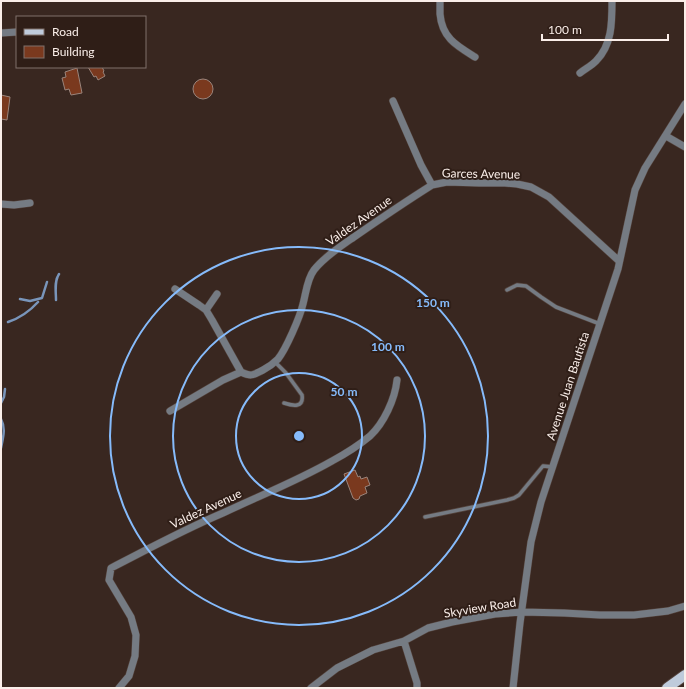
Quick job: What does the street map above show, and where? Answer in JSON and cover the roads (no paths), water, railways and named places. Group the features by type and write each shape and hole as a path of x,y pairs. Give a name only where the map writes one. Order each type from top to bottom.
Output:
{"main road":[{"path":"667,688 685,675"}],"street":[{"path":"440,1 440,14 445,33 457,46 475,57"},
{"path":"580,73 595,62 603,52 607,43 612,22 612,1"},
{"path":"1,33 16,32"},
{"name":"Garces Avenue","path":"392,101 421,165 432,185 447,182 505,183 531,186 550,197 619,261"},
{"name":"Avenue Juan Bautista","path":"514,688 531,542 541,502 618,269 635,190 645,168 685,104"},
{"path":"666,136 685,147"},
{"name":"Valdez Avenue","path":"275,362 293,331 302,306 309,279 314,270 322,261 340,247 396,207 432,185"},
{"path":"1,204 14,205 30,203"},
{"path":"175,289 206,310 241,372 249,376 253,375 268,368 275,362"},
{"path":"206,310 217,294"},
{"path":"170,411 241,372"},
{"name":"Valdez Avenue","path":"119,688 128,676 135,656 136,635 131,617 109,580 111,568 217,515 313,472 353,450 371,435 382,421 396,390 397,380"},
{"name":"Skyview Road","path":"311,688 337,668 373,650 404,641 428,628 452,622 495,614 522,612 634,615 668,611 685,606"},
{"path":"404,641 417,683 417,688"}],"lane":[{"path":"507,290 517,285 526,286 556,307 600,324"},
{"path":"275,362 286,373 302,395 301,402 296,406 284,403"},
{"path":"425,517 514,498 519,495 543,466 553,467"}],"waterway":[{"path":"56,300 56,283 59,274"},
{"path":"20,299 30,301 42,298 47,282"},
{"path":"8,322 24,314 38,302"},
{"path":"1,403 4,397 5,389"},
{"path":"1,419 4,429 1,448"}]}
